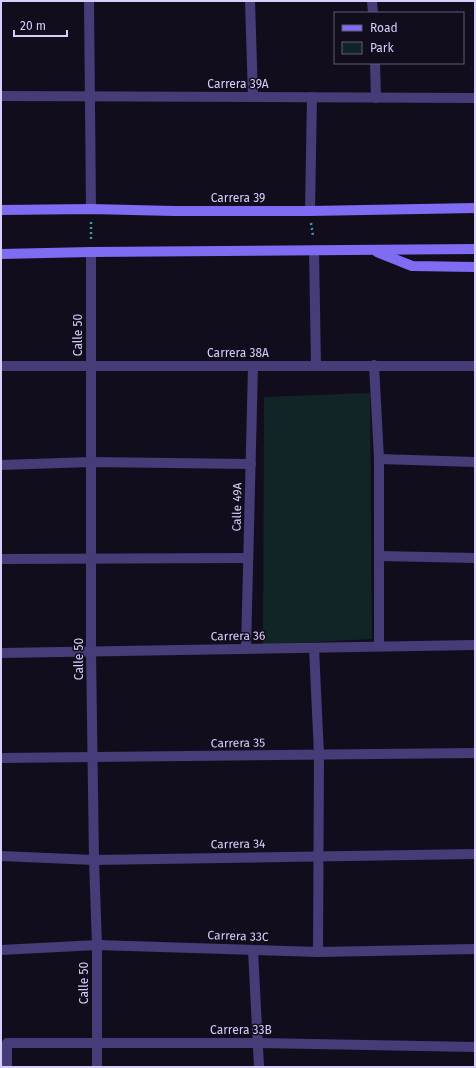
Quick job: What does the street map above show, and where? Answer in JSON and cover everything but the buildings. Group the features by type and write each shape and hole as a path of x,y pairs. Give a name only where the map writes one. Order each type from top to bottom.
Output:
{"main road":[{"name":"Carrera 39","path":"1,210 91,209 174,211 310,211 475,208"},
{"path":"1,254 475,249"},
{"path":"371,250 412,266 475,267"}],"street":[{"path":"89,1 91,209"},
{"path":"250,1 253,97"},
{"path":"372,1 373,12"},
{"path":"375,64 376,98"},
{"name":"Carrera 39A","path":"1,96 475,98"},
{"path":"310,211 312,97"},
{"path":"314,250 316,365"},
{"name":"Calle 50","path":"91,252 91,651 94,860 97,945 97,1067"},
{"path":"374,365 379,459 379,646"},
{"name":"Carrera 38A","path":"1,366 475,366"},
{"name":"Calle 49A","path":"246,649 253,366"},
{"path":"379,459 475,462"},
{"path":"1,465 92,462 251,464"},
{"path":"380,556 475,558"},
{"path":"1,559 248,558"},
{"name":"Carrera 36","path":"1,653 475,645"},
{"path":"314,648 319,755 318,952"},
{"name":"Carrera 35","path":"1,758 475,753"},
{"name":"Carrera 34","path":"1,856 94,860 475,854"},
{"name":"Carrera 33C","path":"1,950 97,945 318,952 475,949"},
{"path":"253,950 259,1042 259,1067"},
{"name":"Carrera 33B","path":"7,1067 7,1043 259,1042 475,1047"}],"path":[{"path":"91,209 91,252"},
{"path":"310,211 314,250"}],"green space":[{"path":"370,393 372,639 263,645 264,397"}]}
